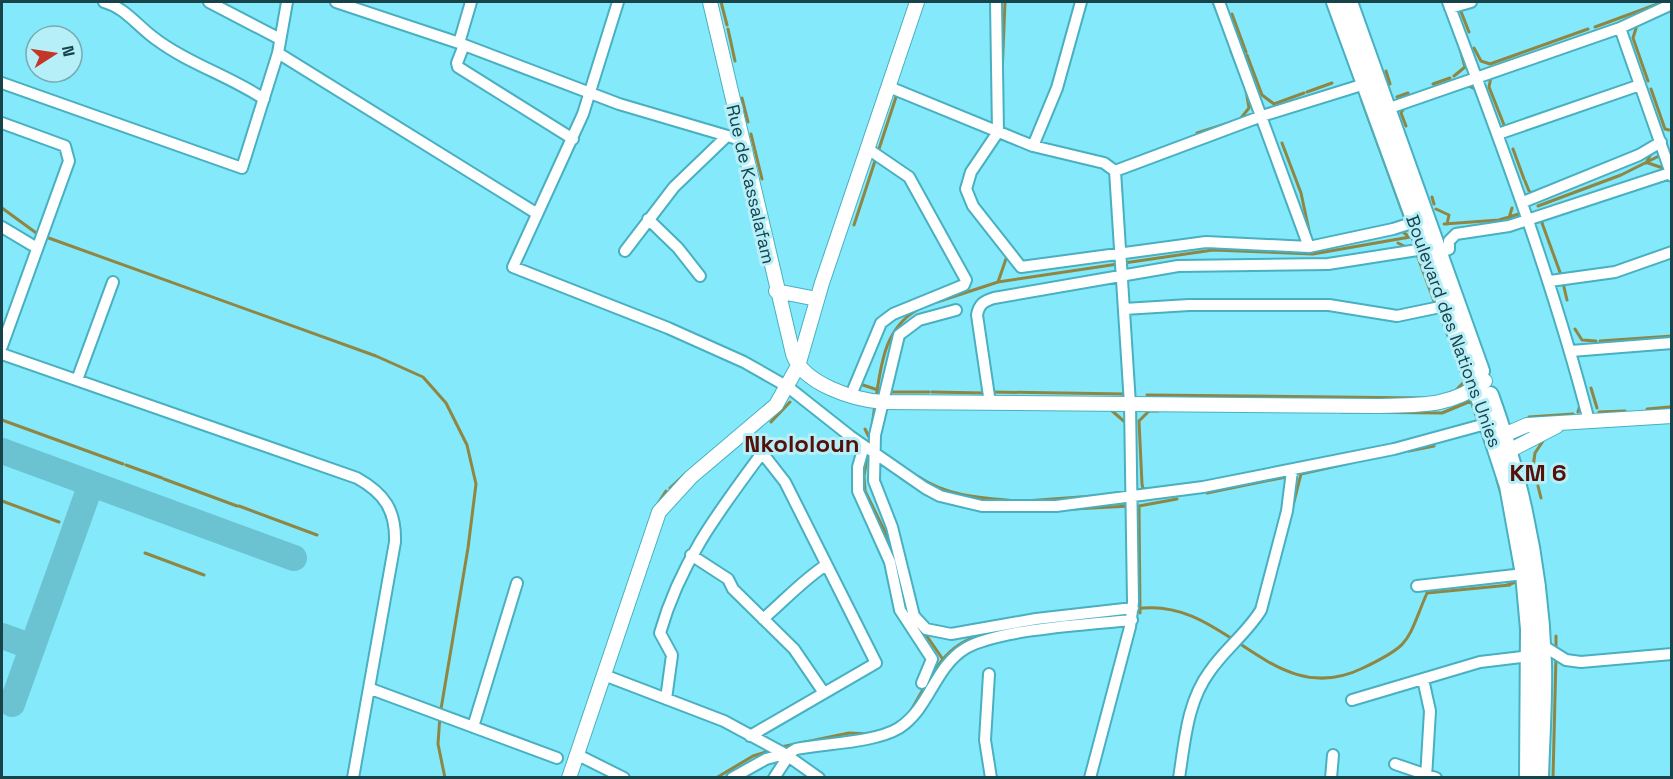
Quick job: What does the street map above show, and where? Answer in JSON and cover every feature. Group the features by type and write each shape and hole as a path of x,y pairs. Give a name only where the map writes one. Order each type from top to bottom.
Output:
{"main road":[{"name":"Boulevard des Nations Unies","path":"1335,2 1382,111 1496,429 1532,544 1540,777"},
{"name":"Boulevard des Nations Unies","path":"1349,2 1371,82"},
{"name":"Boulevard des Nations Unies","path":"1382,111 1414,222 1432,251 1445,306 1480,385"},
{"name":"Boulevard des Nations Unies","path":"1504,454 1536,650 1528,777"}],"street":[{"path":"104,2 130,16 157,40 178,53 223,75 264,99"},
{"path":"209,2 280,39"},
{"path":"2,83 242,168 278,53 287,2"},
{"path":"336,2 462,44 591,94 741,140"},
{"path":"471,2 458,67 573,139"},
{"path":"618,2 591,94 573,139 536,213 513,267 706,344 788,387 866,448 940,496 982,506 1056,506 1133,498 1292,471 1496,429 1671,416"},
{"name":"Rue de Kassalafam","path":"710,2 776,291 798,366"},
{"path":"569,777 659,512 691,477 776,405 798,366 817,299 918,2"},
{"path":"996,2 998,132 970,172 966,189 973,207 1018,264 1029,267 1206,242 1309,247 1393,229 1414,222"},
{"path":"1033,146 1057,88 1082,2"},
{"path":"1219,2 1309,247"},
{"path":"1471,2 1449,5 1550,281 1589,421"},
{"path":"1382,111 1476,76 1620,28 1671,4"},
{"path":"990,403 977,315 983,302 1005,295 1122,275 1209,264 1328,264 1449,249 1449,241 1456,234 1509,226 1670,169 1620,28"},
{"path":"278,53 536,213"},
{"path":"1116,171 1262,117 1371,82"},
{"path":"1498,134 1640,85"},
{"path":"889,87 1033,146 1104,163 1116,171"},
{"path":"2,123 65,146 69,152 69,161 2,346"},
{"path":"625,251 674,187 726,137"},
{"path":"1523,202 1639,155 1660,142"},
{"path":"851,395 881,323 893,314 964,285 966,280 909,177 868,149"},
{"path":"1090,777 1132,614 1133,498 1130,404 1116,171"},
{"path":"648,219 678,248 700,276"},
{"path":"2,227 38,246"},
{"path":"1550,281 1615,272 1671,252"},
{"path":"77,380 113,282"},
{"path":"776,291 817,299"},
{"path":"1124,309 1189,304 1329,305 1396,316 1445,306"},
{"path":"922,682 932,659 900,610 890,562 858,491 858,467 874,435 876,401 899,335 919,320 956,310"},
{"path":"1571,351 1671,343"},
{"path":"2,354 357,478 375,488 386,501 393,515 395,542 371,689 353,777"},
{"path":"798,366 821,382 851,395 876,401 1377,406 1434,404 1461,397 1480,385"},
{"path":"1504,454 1562,424"},
{"path":"746,432 785,482 876,663 750,736"},
{"path":"866,448 874,481 892,527 914,616 926,629 951,634 1035,619 1132,614"},
{"path":"666,699 672,656 660,633 670,598 703,533 762,453"},
{"path":"1179,777 1191,706 1210,670 1254,621 1263,603 1287,511 1292,471"},
{"path":"691,555 728,579 733,589 794,649 824,693"},
{"path":"763,619 798,590 802,581 826,566"},
{"path":"1417,586 1524,574"},
{"path":"473,727 517,584"},
{"path":"732,777 766,759 786,755 796,749 874,736 899,728 921,705 951,659 985,640 1132,614"},
{"path":"1352,700 1480,662 1536,650 1566,660 1581,662 1671,654"},
{"path":"989,674 986,740 991,777"},
{"path":"604,675 724,721 786,755 819,777"},
{"path":"1395,765 1430,777 1430,711 1423,679"},
{"path":"371,689 557,758"},
{"path":"578,755 624,777"},
{"path":"774,777 786,755"},
{"path":"1331,777 1333,755"}],"waterway":[{"path":"721,2 727,25"},
{"path":"1002,75 1005,2"},
{"path":"1213,2 1220,19"},
{"path":"1595,27 1663,2"},
{"path":"1460,9 1469,32"},
{"path":"1232,14 1246,52"},
{"path":"1637,25 1633,38 1648,81"},
{"path":"728,29 735,61"},
{"path":"1474,48 1481,61 1490,64 1588,29"},
{"path":"1454,76 1465,67 1459,45"},
{"path":"1231,51 1240,73"},
{"path":"1247,55 1262,95 1274,104 1304,93"},
{"path":"1386,71 1390,84"},
{"path":"1491,77 1489,87 1506,130"},
{"path":"1433,84 1450,78"},
{"path":"1307,92 1332,83"},
{"path":"1467,85 1475,89 1478,96"},
{"path":"1651,89 1665,129 1669,130"},
{"path":"1241,118 1249,108 1246,90"},
{"path":"1397,97 1408,93"},
{"path":"854,225 897,94"},
{"path":"742,98 748,122"},
{"path":"1362,101 1405,219 1404,223"},
{"path":"1404,108 1401,113 1406,126"},
{"path":"1197,133 1235,121"},
{"path":"751,134 762,179"},
{"path":"1282,143 1301,193 1310,235"},
{"path":"1513,149 1524,179"},
{"path":"1646,163 1652,152"},
{"path":"1538,206 1621,175 1659,156"},
{"path":"1648,163 1666,169"},
{"path":"1525,181 1529,191 1534,194"},
{"path":"1432,197 1434,204"},
{"path":"2,208 39,235"},
{"path":"1512,208 1509,218 1513,221"},
{"path":"1436,209 1449,215 1447,224"},
{"path":"1444,224 1499,220 1519,214"},
{"path":"1544,217 1542,223 1561,275"},
{"path":"1400,230 1407,235 1406,238"},
{"path":"46,237 376,356 423,377 446,403 467,445 476,484 468,548 440,715 438,744 445,778"},
{"path":"1124,263 1213,250 1313,254 1410,237"},
{"path":"1398,243 1406,247"},
{"path":"1416,252 1435,304"},
{"path":"998,282 1007,256"},
{"path":"937,302 998,282 1118,264"},
{"path":"1563,283 1567,300"},
{"path":"876,398 880,372 891,337 906,318 917,310"},
{"path":"1575,329 1582,340 1596,341"},
{"path":"1600,341 1672,336"},
{"path":"1456,390 1463,383"},
{"path":"860,384 878,390"},
{"path":"1591,388 1597,408"},
{"path":"888,392 929,392"},
{"path":"932,392 985,393"},
{"path":"992,392 1125,394"},
{"path":"1147,395 1424,398"},
{"path":"1342,412 1442,413 1471,401 1478,421"},
{"path":"771,422 790,402"},
{"path":"872,427 875,404"},
{"path":"1578,412 1580,405"},
{"path":"1647,409 1669,407"},
{"path":"1111,410 1126,423"},
{"path":"1149,489 1143,489 1142,484 1139,421 1149,411 1158,411"},
{"path":"1599,412 1625,411"},
{"path":"1529,417 1573,414"},
{"path":"2,420 123,464"},
{"path":"865,429 871,441"},
{"path":"1533,467 1535,453 1543,441"},
{"path":"1409,451 1434,446"},
{"path":"868,451 864,476 865,491 892,546"},
{"path":"1278,565 1301,474 1350,463"},
{"path":"126,465 162,478"},
{"path":"670,488 685,474"},
{"path":"919,477 954,493 1019,501"},
{"path":"1207,493 1286,477"},
{"path":"901,478 923,492"},
{"path":"164,479 237,506"},
{"path":"1497,480 1502,497"},
{"path":"1538,486 1541,498"},
{"path":"657,505 666,491"},
{"path":"1025,501 1094,496"},
{"path":"1140,613 1139,506 1177,499"},
{"path":"2,501 59,522"},
{"path":"239,506 317,535"},
{"path":"1074,509 1130,506"},
{"path":"145,553 204,575"},
{"path":"1507,585 1516,582 1513,556"},
{"path":"1136,609 1168,609 1196,618 1274,665 1301,676 1331,678 1363,668 1400,647 1411,632 1427,593 1510,585"},
{"path":"1253,628 1267,607"},
{"path":"924,632 942,658"},
{"path":"910,712 932,674 949,653 960,644 988,633"},
{"path":"1556,636 1556,650"},
{"path":"1553,778 1556,656"},
{"path":"781,747 849,733 869,734"},
{"path":"716,778 753,756 772,750"}],"taxiway":[{"path":"2,451 294,558"},
{"path":"12,704 91,484"},
{"path":"2,636 32,647"}],"district":[{"name":"Nkololoun","path":"802,443"},
{"name":"KM 6","path":"1538,472"}]}
